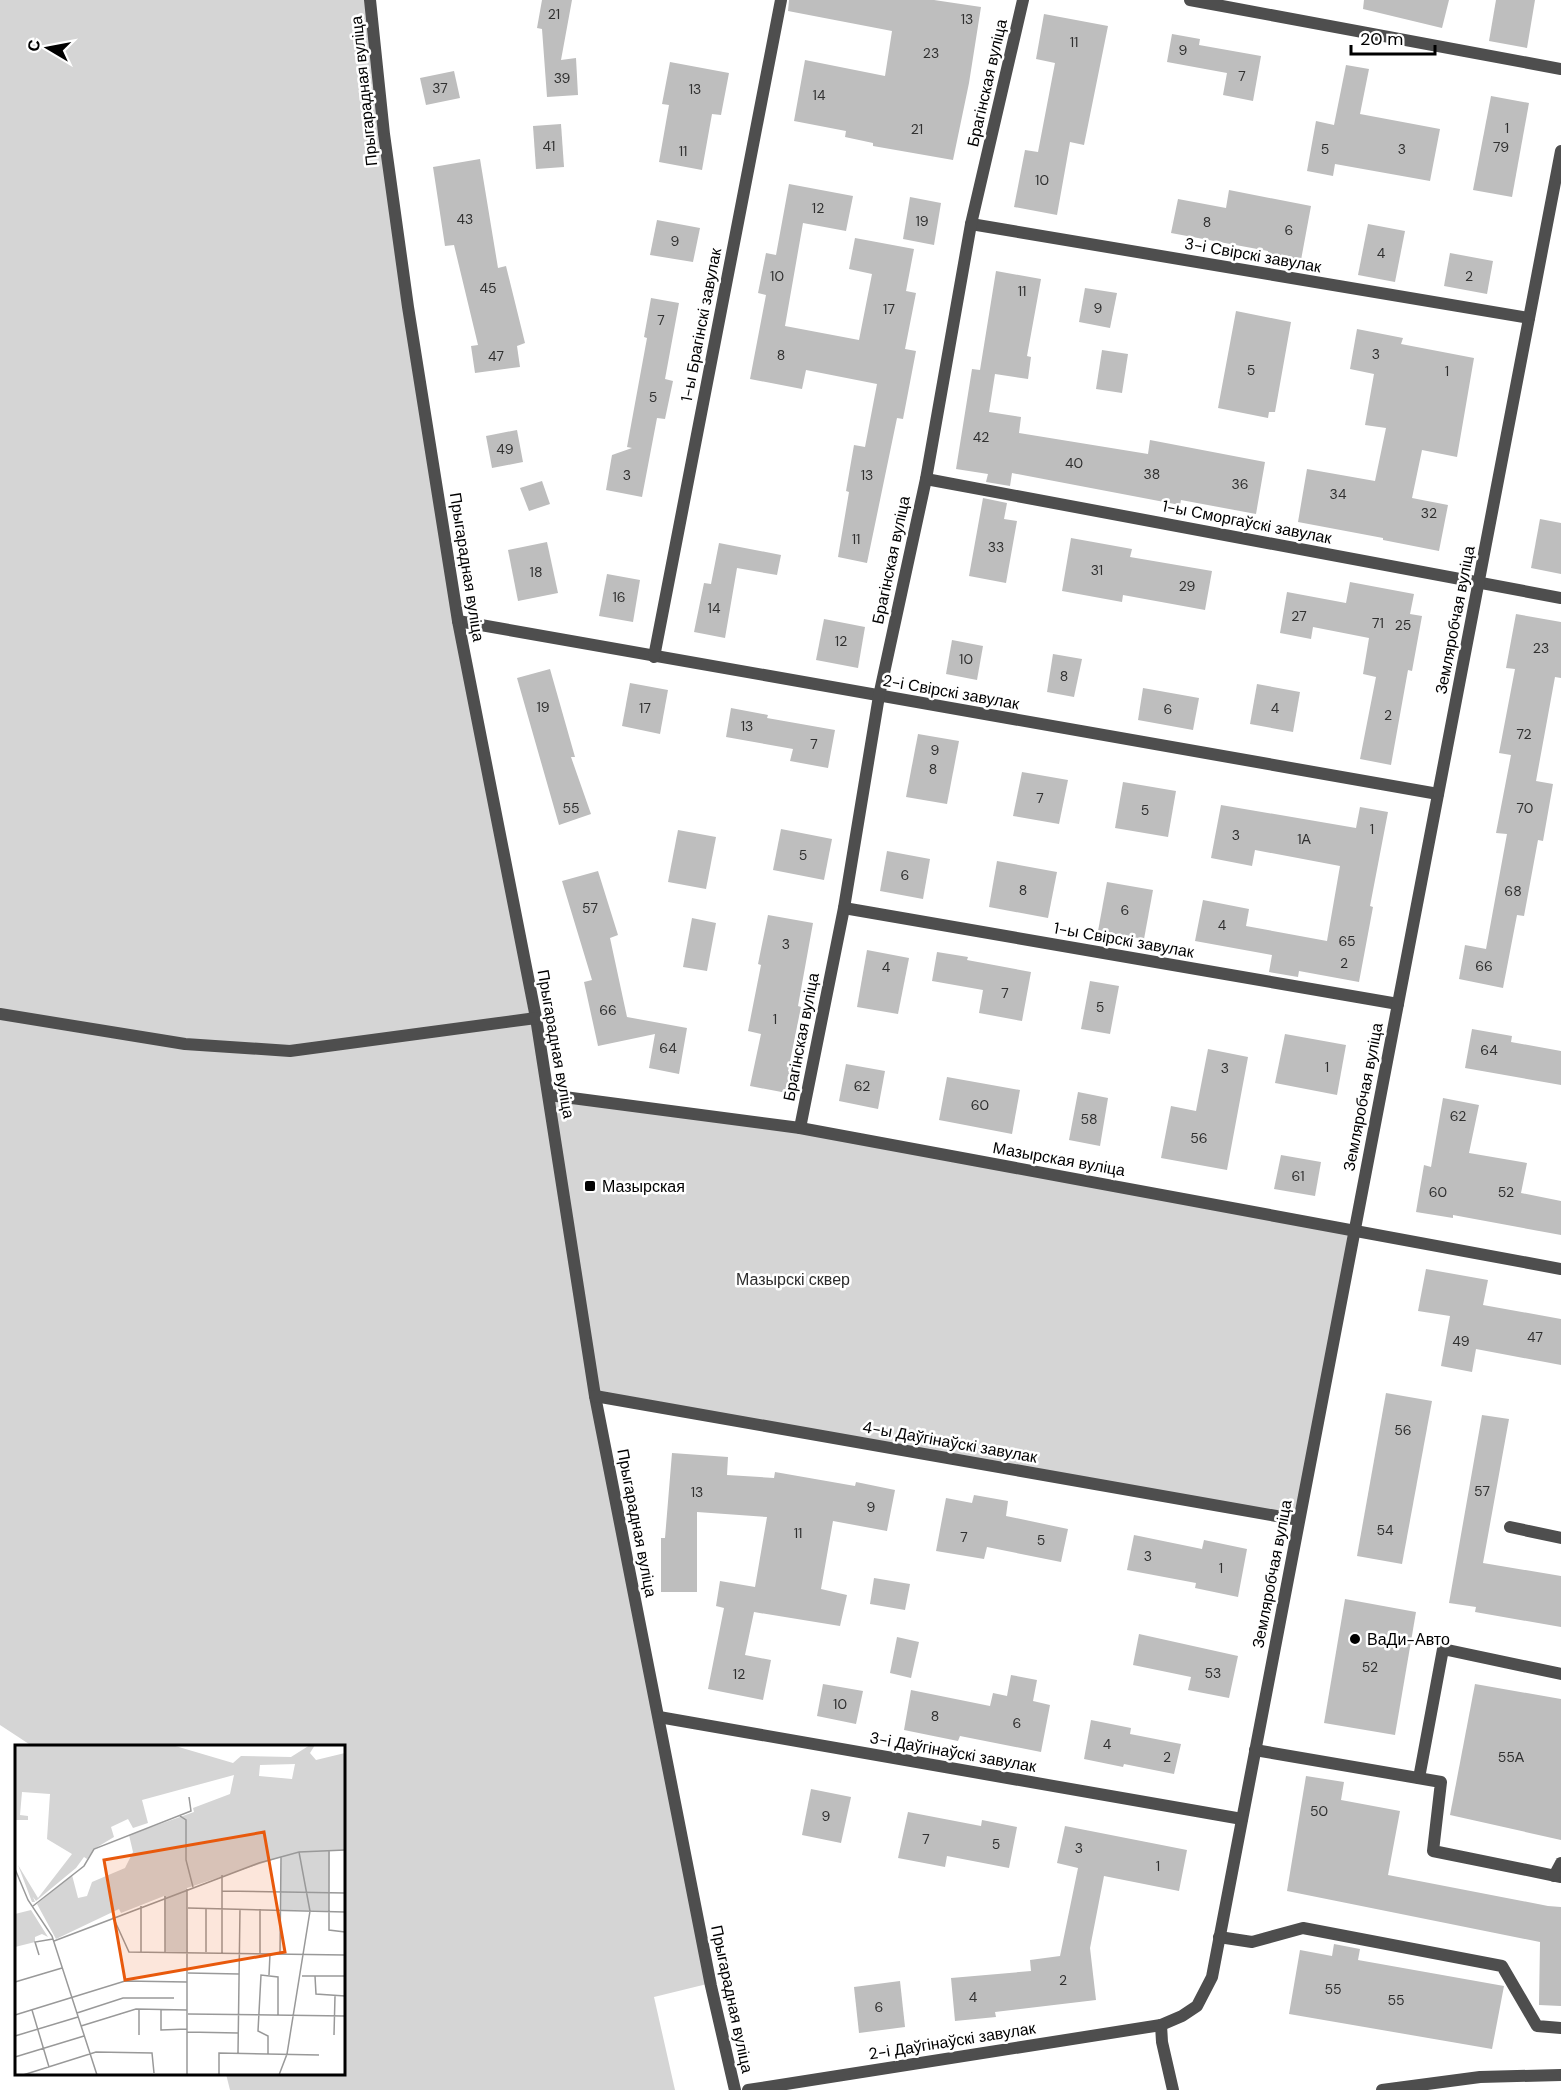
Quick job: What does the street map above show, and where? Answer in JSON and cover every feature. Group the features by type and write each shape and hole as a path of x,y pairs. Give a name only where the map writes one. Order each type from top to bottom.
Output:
{"street":[{"name":"Прыгарадная вуліца","path":"370,0 384,134 458,621 536,1018 595,1396 711,1986 735,2090"},
{"name":"1-ы Брагінскі завулак","path":"654,657 780,0"},
{"name":"Брагінская вуліца","path":"800,1128 844,908 879,696 926,479 971,224 1023,0"},
{"path":"1190,0 1561,69"},
{"name":"Земляробчая вуліца","path":"1161,2025 1197,2006 1212,1977 1529,318 1557,196 1561,151"},
{"name":"3-і Свірскі завулак","path":"971,224 1529,318"},
{"name":"1-ы Сморгаўскі завулак","path":"926,479 1561,598"},
{"name":"2-і Свірскі завулак","path":"458,621 1438,794"},
{"name":"1-ы Свірскі завулак","path":"844,908 1398,1004"},
{"path":"0,1014 186,1044 290,1051 536,1018"},
{"name":"Мазырская вуліца","path":"549,1095 800,1128 1561,1269"},
{"name":"4-ы Даўгінаўскі завулак","path":"595,1396 1299,1520"},
{"path":"1510,1527 1561,1538"},
{"path":"1419,1778 1443,1649 1561,1674"},
{"name":"3-і Даўгінаўскі завулак","path":"659,1717 1242,1819"},
{"path":"1255,1750 1441,1782 1433,1851 1557,1876 1561,1863"},
{"path":"1219,1937 1252,1942 1303,1928 1502,1966 1537,2026 1561,2028"},
{"path":"1161,2025 1162,2042 1173,2090"},
{"name":"2-і Даўгінаўскі завулак","path":"748,2090 1161,2025"},
{"path":"1382,2090 1480,2077 1561,2075"}],"green space":[{"path":"0,0 367,0 381,134 496,832 707,1984 654,1997 675,2090 230,2090 226,2075 345,2075 345,1745 30,1745 0,1725"},
{"name":"Мазырскі сквер","path":"549,1095 800,1128 1354,1230 1299,1520 595,1396"}],"building":[{"path":"542,0 572,0 561,60 576,58 578,95 547,97 542,29 537,28"},
{"path":"789,0 934,0 981,7 969,83 953,160 873,146 873,143 845,137 846,131 794,121 805,60 885,76 892,31 788,11"},
{"path":"1364,0 1449,0 1442,28 1363,9"},
{"path":"1496,0 1535,0 1527,48 1489,41"},
{"path":"1044,14 1108,26 1084,145 1070,142 1057,215 1014,207 1025,150 1038,152 1055,63 1036,59"},
{"path":"1172,34 1200,39 1199,45 1261,56 1253,101 1223,95 1227,73 1167,62"},
{"path":"670,62 729,73 721,115 712,114 702,170 659,162 669,105 662,104"},
{"path":"1346,65 1369,69 1360,114 1440,129 1430,181 1335,164 1333,176 1307,171 1316,121 1334,125"},
{"path":"454,71 460,98 426,105 420,78"},
{"path":"1491,96 1529,103 1512,197 1473,190"},
{"path":"561,124 564,167 536,169 533,126"},
{"path":"480,159 498,268 506,266 525,343 517,346 520,367 475,373 471,346 478,345 454,245 445,246 433,167"},
{"path":"789,184 853,196 846,231 803,223 785,326 859,340 872,274 849,269 855,238 914,249 906,291 916,293 905,349 916,351 903,419 897,418 867,563 838,557 854,445 865,447 877,384 806,370 802,389 750,379 766,295 758,293 766,253 776,255"},
{"path":"1229,190 1311,206 1301,260 1268,254 1268,251 1171,233 1178,199 1226,208"},
{"path":"910,197 941,203 934,245 903,239"},
{"path":"657,220 700,228 693,262 650,255"},
{"path":"1368,224 1405,231 1395,282 1358,275"},
{"path":"1450,253 1493,261 1487,294 1444,286"},
{"path":"996,271 1041,279 1027,356 1031,357 1028,379 995,374 989,412 1021,417 1019,433 1148,454 1150,440 1265,462 1256,514 1181,500 1180,505 1012,473 1010,486 986,482 988,474 956,469 972,369 980,370"},
{"path":"1085,288 1117,293 1110,328 1079,322"},
{"path":"651,298 679,303 665,379 673,381 665,419 657,418 642,497 606,490 612,455 632,448 627,447 647,338 644,337"},
{"path":"1236,311 1291,322 1275,412 1269,412 1268,418 1218,408"},
{"path":"1357,329 1403,338 1401,344 1474,358 1457,457 1422,450 1412,498 1448,505 1439,551 1298,522 1307,469 1375,481 1386,428 1365,425 1374,374 1350,369"},
{"path":"1102,350 1128,354 1122,393 1096,389"},
{"path":"517,430 523,462 492,468 486,436"},
{"path":"542,481 550,504 529,511 520,488"},
{"path":"983,498 1007,503 1004,519 1017,521 1006,583 969,576"},
{"path":"1540,519 1561,523 1561,574 1531,568"},
{"path":"1071,538 1132,549 1130,557 1212,571 1205,610 1123,595 1122,602 1062,591"},
{"path":"547,542 558,593 518,601 508,550"},
{"path":"719,543 781,555 777,575 737,568 725,638 694,632 704,583 711,584"},
{"path":"607,574 640,580 633,622 599,616"},
{"path":"1350,582 1414,594 1410,614 1422,616 1412,671 1408,670 1391,765 1360,759 1376,677 1363,674 1369,638 1313,627 1311,639 1280,633 1287,592 1346,603"},
{"path":"1516,614 1561,622 1561,678 1555,677 1536,781 1553,784 1543,841 1538,840 1524,916 1517,915 1503,988 1459,979 1465,945 1486,949 1507,834 1496,833 1511,755 1499,753 1515,669 1506,668"},
{"path":"824,619 865,627 858,668 816,660"},
{"path":"952,640 983,646 977,680 946,674"},
{"path":"1053,654 1082,659 1074,697 1047,692"},
{"path":"550,669 575,757 571,757 591,814 559,825 517,678"},
{"path":"630,683 668,690 660,734 622,726"},
{"path":"1257,684 1300,692 1293,732 1250,724"},
{"path":"1143,688 1199,698 1193,730 1138,720"},
{"path":"731,708 768,715 767,718 835,730 828,768 790,761 793,749 726,737"},
{"path":"918,734 959,741 947,804 906,797"},
{"path":"1022,772 1068,780 1059,824 1013,816"},
{"path":"1123,782 1176,791 1168,837 1115,828"},
{"path":"1221,805 1356,828 1360,807 1388,812 1370,906 1373,907 1359,982 1299,971 1298,977 1269,972 1272,955 1195,941 1203,900 1249,909 1246,926 1327,941 1340,866 1255,850 1252,866 1211,858"},
{"path":"781,829 832,839 824,880 773,870"},
{"path":"678,830 716,837 706,889 668,882"},
{"path":"887,851 930,859 923,899 880,891"},
{"path":"997,861 1057,872 1048,918 989,907"},
{"path":"598,871 618,935 610,938 627,1017 687,1028 679,1074 649,1068 655,1034 598,1046 584,982 592,980 562,881"},
{"path":"1107,882 1153,890 1144,939 1098,931"},
{"path":"768,915 813,923 798,1006 801,1007 788,1071 797,1073 792,1094 750,1086 761,1034 748,1031"},
{"path":"692,918 716,923 707,971 683,967"},
{"path":"867,950 909,958 898,1014 857,1007"},
{"path":"937,952 1031,972 1022,1021 979,1013 983,990 932,981"},
{"path":"1090,981 1119,986 1110,1034 1081,1029"},
{"path":"1472,1029 1512,1036 1511,1042 1561,1051 1561,1085 1465,1068"},
{"path":"1285,1034 1346,1045 1337,1095 1275,1083"},
{"path":"1208,1049 1248,1057 1227,1170 1161,1158 1171,1106 1196,1111"},
{"path":"846,1064 885,1071 878,1109 839,1101"},
{"path":"947,1077 1020,1090 1012,1134 939,1120"},
{"path":"1078,1092 1108,1098 1100,1146 1069,1140"},
{"path":"1443,1098 1479,1105 1469,1153 1527,1163 1521,1193 1561,1201 1561,1235 1453,1215 1453,1218 1416,1212 1424,1165 1431,1167"},
{"path":"1281,1155 1321,1162 1315,1196 1274,1189"},
{"path":"1426,1269 1488,1280 1483,1305 1561,1319 1561,1365 1476,1349 1472,1372 1441,1366 1450,1316 1418,1311"},
{"path":"1386,1393 1432,1401 1402,1564 1357,1556"},
{"path":"1482,1415 1509,1419 1483,1563 1561,1576 1561,1627 1475,1612 1476,1607 1449,1603"},
{"path":"672,1453 728,1457 727,1475 774,1478 775,1472 855,1486 856,1482 895,1490 887,1531 833,1521 821,1589 847,1595 840,1626 754,1612 745,1655 771,1660 763,1700 708,1689 724,1608 716,1606 720,1581 755,1587 767,1517 697,1512 697,1592 661,1592 661,1538 665,1538"},
{"path":"974,1495 1008,1501 1006,1516 1068,1529 1061,1562 987,1547 984,1559 936,1551 946,1498 972,1503"},
{"path":"1134,1535 1202,1549 1204,1540 1247,1549 1238,1597 1195,1588 1196,1583 1127,1570"},
{"path":"874,1578 910,1584 905,1610 870,1604"},
{"path":"1345,1599 1416,1612 1395,1735 1324,1723"},
{"path":"1139,1634 1238,1656 1229,1698 1188,1690 1191,1677 1133,1665"},
{"path":"897,1637 919,1642 911,1678 890,1673"},
{"path":"1011,1675 1037,1680 1033,1701 1050,1705 1041,1752 960,1736 958,1741 904,1730 911,1690 990,1706 993,1693 1007,1696"},
{"path":"823,1684 863,1691 856,1724 817,1716"},
{"path":"1475,1684 1561,1699 1561,1840 1450,1815"},
{"path":"1091,1720 1131,1728 1130,1734 1181,1744 1174,1774 1084,1759"},
{"path":"1306,1776 1344,1782 1341,1800 1400,1811 1388,1875 1561,1907 1561,2006 1539,2005 1540,1942 1287,1891"},
{"path":"811,1789 851,1797 841,1843 802,1835"},
{"path":"908,1812 981,1826 982,1820 1017,1827 1009,1868 947,1856 945,1867 898,1858"},
{"path":"1065,1826 1187,1850 1179,1891 1104,1876 1090,1948 1096,2000 995,2012 996,2017 955,2021 951,1978 1031,1971 1030,1960 1060,1956 1078,1868 1057,1863"},
{"path":"1334,1944 1360,1949 1358,1960 1504,1986 1492,2049 1289,2014 1300,1950 1332,1956"},
{"path":"900,1981 905,2027 859,2033 854,1987"}],"place":[{"name":"Мазырская","path":"590,1186"},
{"name":"ВаДи-Авто","path":"1355,1639"}]}
